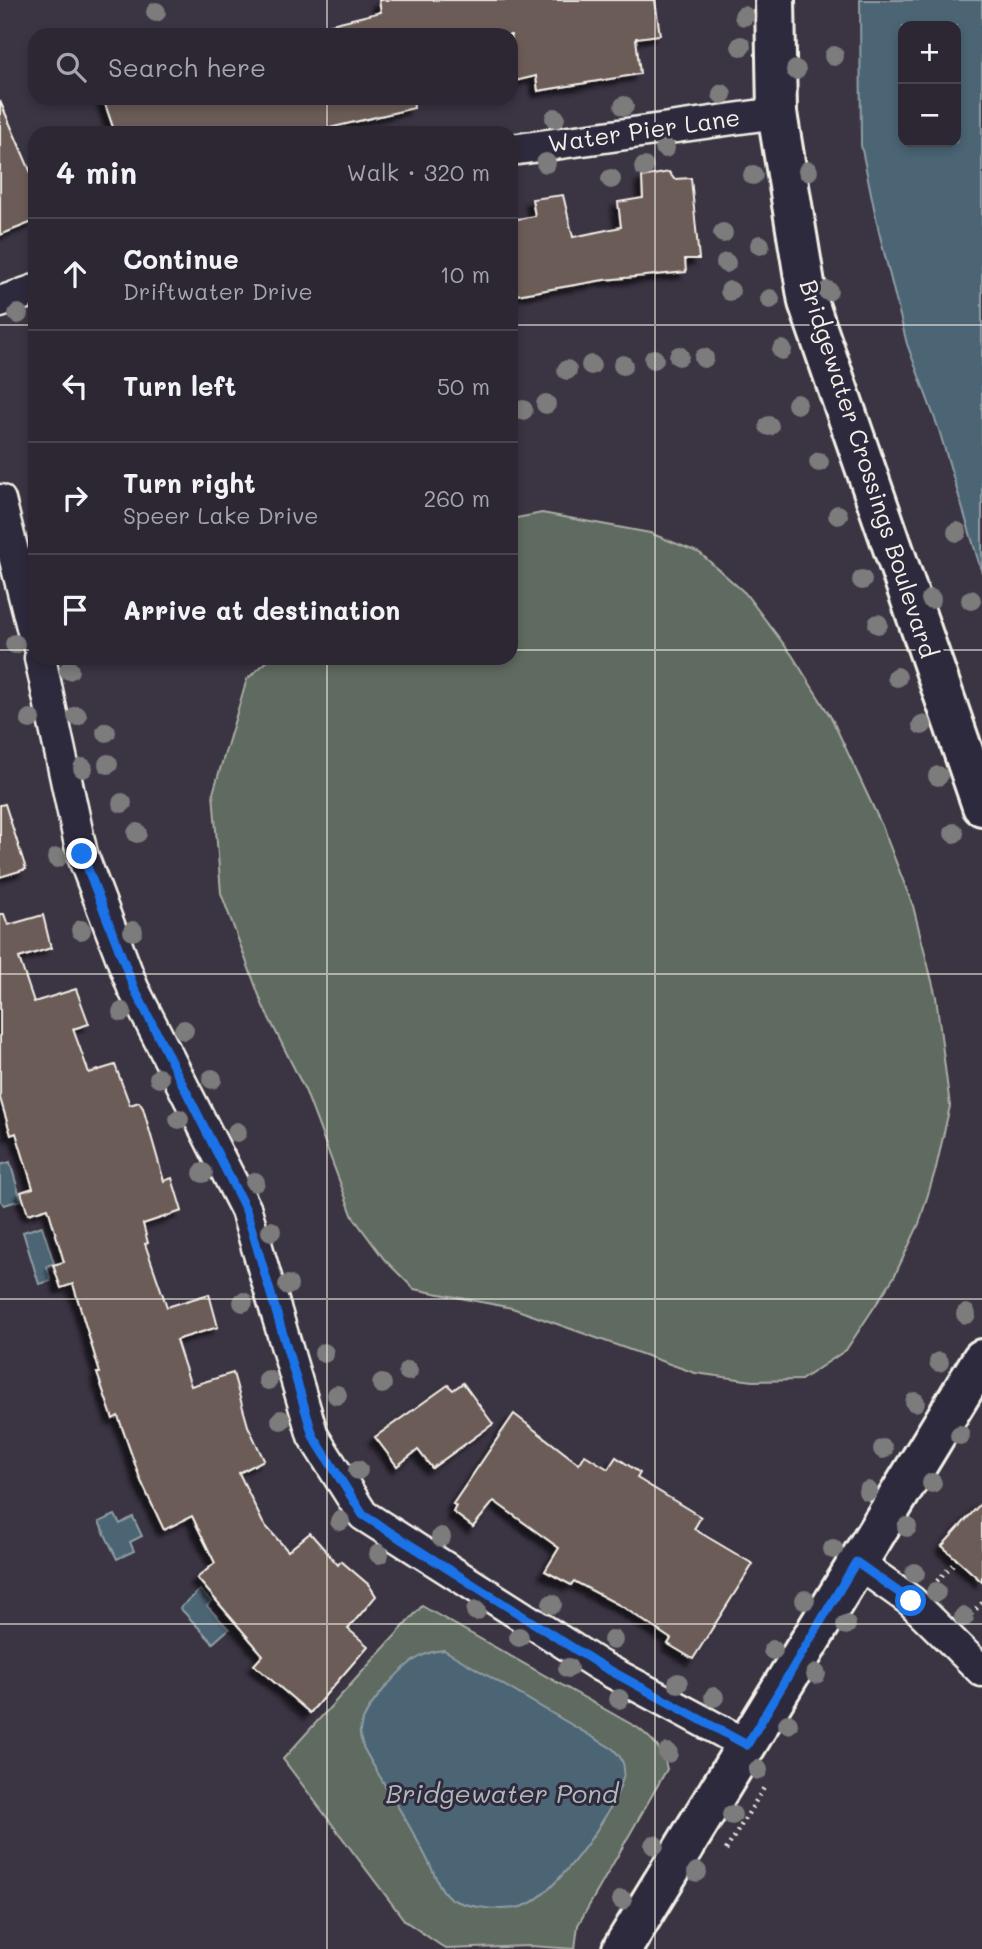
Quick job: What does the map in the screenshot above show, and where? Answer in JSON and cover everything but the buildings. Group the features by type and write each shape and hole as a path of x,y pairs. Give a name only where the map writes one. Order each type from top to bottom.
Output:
{"street":[{"name":"Bridgewater Crossings Boulevard","path":"775,0 777,113 808,302 971,741 982,806"},
{"name":"Water Pier Lane","path":"518,149 777,113"},
{"path":"0,302 28,292"},
{"path":"0,500 28,611"},
{"path":"42,665 82,854 134,988 246,1210 313,1436 363,1515 600,1665 747,1745"},
{"path":"622,1949 982,1359"},
{"path":"856,1562 911,1601 982,1671"}],"path":[{"path":"937,1581 957,1560"},
{"path":"971,1614 982,1603"}],"green space":[{"path":"542,513 650,533 700,553 745,593 792,655 832,719 882,826 913,906 936,997 950,1106 936,1168 919,1224 894,1277 846,1350 801,1380 753,1381 695,1373 512,1308 414,1289 384,1259 353,1217 305,1090 263,1006 221,893 213,793 247,679 263,665 518,665 518,518"},
{"path":"422,1606 638,1728 653,1741 663,1756 667,1769 578,1925 575,1949 531,1946 446,1949 405,1921 283,1759"}],"water":[{"path":"860,0 982,0 982,573 939,430 907,344 861,145"},
{"path":"10,1162 21,1200 4,1205 0,1200 0,1165"},
{"path":"42,1226 54,1263 47,1266 51,1281 39,1284 23,1232"},
{"path":"115,1515 120,1524 133,1517 142,1536 130,1542 134,1551 117,1559 99,1522"},
{"path":"200,1590 211,1601 207,1606 229,1629 213,1643 180,1608"},
{"name":"Bridgewater Pond","path":"444,1650 613,1749 624,1765 620,1787 611,1806 584,1848 553,1885 524,1906 508,1909 480,1907 456,1901 446,1895 414,1833 363,1747 360,1733 362,1723 383,1691 410,1663 430,1652"}],"route":[{"path":"82,854 134,988 246,1210 313,1436 363,1515 600,1665 747,1745 856,1562 911,1601"}]}
